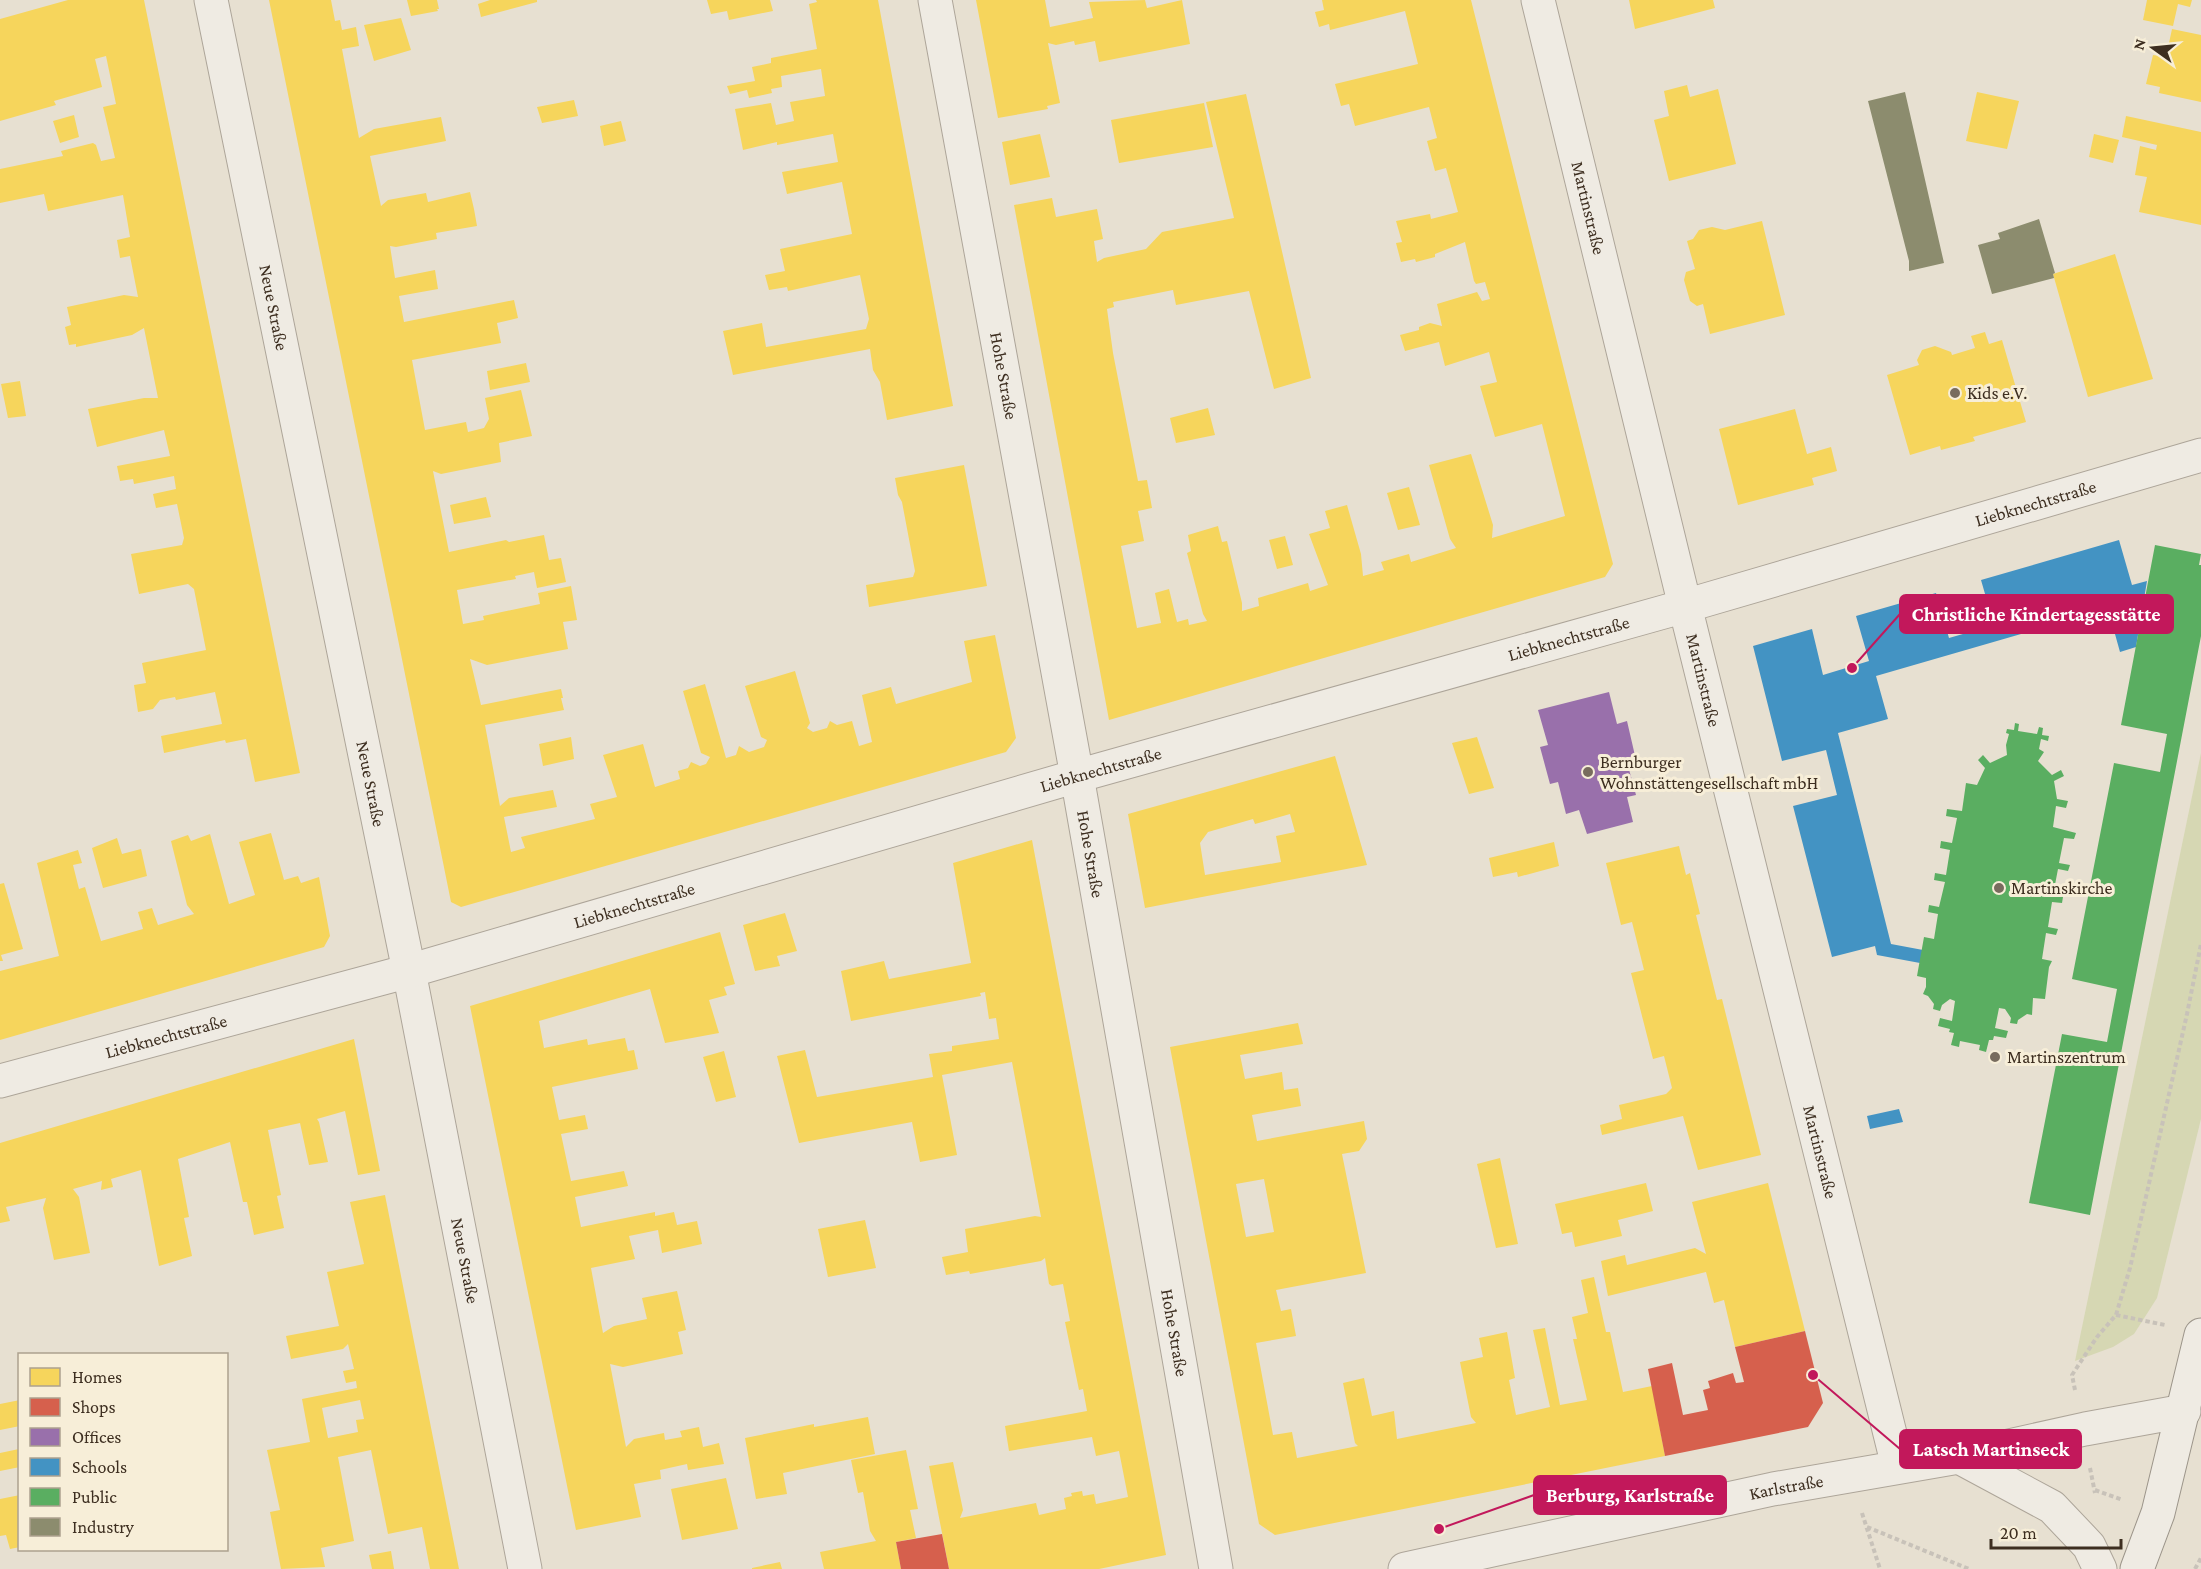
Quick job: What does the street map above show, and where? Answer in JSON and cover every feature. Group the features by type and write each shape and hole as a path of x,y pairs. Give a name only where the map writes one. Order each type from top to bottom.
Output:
{"street":[{"name":"Neue Straße","path":"211,0 409,971 525,1569"},
{"name":"Hohe Straße","path":"935,0 1077,776 1216,1569"},
{"name":"Martinstraße","path":"1538,0 1898,1466"},
{"name":"Liebknechtstraße","path":"0,1081 409,971 1077,776 1685,606 2201,455"},
{"path":"2137,1569 2193,1409 2201,1335"},
{"name":"Karlstraße","path":"1405,1569 1773,1489 1959,1457 2085,1429 2193,1409"},
{"path":"1959,1457 2052,1507 2089,1546 2100,1569"}],"path":[{"path":"2072,1375 2097,1337 2116,1315 2133,1256 2201,944"},
{"path":"2116,1315 2169,1325"},
{"path":"1851,1476 1881,1569"},
{"path":"1867,1527 1969,1569"},
{"path":"2195,1569 2201,1558"}],"green space":[{"path":"2201,753 2201,1119 2157,1298 2134,1334 2113,1347 2075,1361"}],"building: Homes":[{"path":"68,0 144,0 300,773 255,782 246,739 226,743 225,740 164,753 161,736 222,724 215,692 176,700 175,697 160,700 153,709 138,712 134,685 146,683 142,663 206,650 194,589 188,584 139,594 131,554 182,545 184,538 177,504 156,508 153,494 176,489 174,476 134,484 133,479 120,481 117,466 170,456 164,430 97,447 88,409 144,398 158,398 144,328 132,335 76,347 76,344 69,345 65,327 71,325 67,307 124,295 138,297 130,256 120,258 117,240 130,237 123,195 48,211 44,194 0,203 0,169 63,156 61,151 93,143 96,145 101,161 115,158 103,107 116,104 106,56 95,59 102,87 54,101 56,105 0,121 0,19"},
{"path":"269,0 331,0 335,21 340,20 342,30 356,27 359,46 342,49 359,138 374,129 441,117 446,141 370,156 381,206 388,200 426,193 428,202 470,192 474,209 477,226 436,233 437,239 396,247 390,246 395,278 435,270 438,289 399,296 404,322 514,300 518,318 497,323 501,343 412,360 425,430 466,422 468,432 484,428 489,419 485,398 521,390 532,436 499,443 501,462 441,474 433,471 449,552 544,535 549,560 561,558 566,582 537,588 534,572 515,576 516,579 457,590 463,624 484,620 483,616 540,604 538,593 571,586 577,620 563,622 568,649 487,665 470,659 481,705 561,689 563,698 561,698 564,710 485,725 500,806 509,798 553,790 557,807 504,817 511,852 525,848 521,837 595,819 590,804 617,797 603,755 643,744 655,787 680,779 678,771 688,768 691,762 700,766 706,764 710,757 701,753 683,691 705,684 726,758 736,755 739,746 749,752 764,747 767,740 761,737 745,686 795,671 810,723 807,728 813,732 827,728 830,721 837,725 852,721 859,746 872,742 862,695 891,687 896,704 972,682 964,641 995,635 1016,738 1006,752 461,907 451,902"},
{"path":"407,0 437,0 439,9 411,16"},
{"path":"490,0 537,0 537,2 481,17 478,4"},
{"path":"707,0 770,0 773,11 729,20 727,11 711,14"},
{"path":"816,0 878,0 953,406 887,420 880,382 873,370 870,349 733,375 723,331 762,323 766,347 866,329 869,319 860,275 788,291 787,287 769,290 765,275 785,271 780,249 852,234 842,182 787,194 782,172 838,162 833,134 777,145 777,142 743,150 735,109 771,103 776,125 794,121 790,102 825,96 821,69 781,76 782,87 771,89 772,93 749,98 747,90 730,94 727,86 755,81 752,67 771,63 771,58 817,49 809,4 817,2"},
{"path":"976,0 1045,0 1050,27 1093,18 1089,2 1145,0 1147,8 1182,0 1190,44 1099,62 1095,41 1075,45 1074,41 1056,45 1048,43 1060,103 1047,106 1048,109 998,118"},
{"path":"1322,0 1471,0 1613,564 1605,577 1109,720 1014,205 1052,198 1056,217 1097,209 1103,239 1094,241 1097,262 1104,258 1146,249 1162,232 1234,218 1206,102 1246,94 1311,378 1274,389 1249,291 1176,305 1173,290 1113,302 1114,307 1107,309 1113,353 1138,481 1147,480 1152,508 1138,511 1144,541 1121,546 1137,628 1161,623 1155,593 1169,589 1177,622 1188,619 1189,625 1207,621 1203,614 1187,553 1191,551 1188,535 1218,526 1222,542 1227,541 1242,611 1259,606 1258,598 1308,583 1310,591 1328,585 1309,534 1330,528 1325,511 1347,505 1361,554 1363,576 1384,570 1381,562 1409,554 1411,562 1456,548 1450,539 1429,465 1471,454 1493,525 1492,538 1565,516 1542,424 1495,437 1480,386 1497,382 1489,352 1445,366 1439,342 1405,351 1400,335 1419,330 1419,327 1430,323 1442,326 1437,304 1477,292 1482,301 1490,299 1485,282 1476,284 1474,281 1465,242 1435,254 1435,257 1416,262 1415,259 1401,262 1396,243 1402,242 1396,221 1430,214 1431,219 1458,212 1446,168 1435,171 1427,141 1437,138 1429,107 1355,126 1349,104 1341,106 1335,84 1418,64 1405,11 1330,30 1329,24 1319,27 1315,12 1324,10"},
{"path":"1629,0 1713,0 1715,8 1635,29"},
{"path":"2147,0 2192,0 2190,7 2178,4 2173,26 2143,20"},
{"path":"401,18 411,50 374,61 364,25"},
{"path":"2172,29 2201,35 2201,102 2159,93 2160,87 2146,84 2153,55 2166,57"},
{"path":"1687,85 1690,97 1718,89 1736,164 1669,181 1654,120 1669,116 1664,91"},
{"path":"1977,92 2019,101 2007,149 1966,141"},
{"path":"574,100 578,116 542,123 537,107"},
{"path":"1204,103 1213,147 1119,163 1111,120"},
{"path":"74,115 79,137 60,143 53,121"},
{"path":"2126,116 2201,132 2201,225 2139,212 2147,177 2135,175 2140,146 2156,150 2157,145 2122,137"},
{"path":"621,121 626,141 604,146 600,126"},
{"path":"1040,134 1050,177 1010,185 1002,142"},
{"path":"2094,134 2119,140 2113,163 2089,157"},
{"path":"1762,221 1785,315 1710,334 1703,304 1697,306 1690,301 1684,280 1686,272 1695,269 1687,241 1693,239 1699,230 1712,227 1725,230"},
{"path":"2115,254 2153,379 2088,397 2053,274"},
{"name":"Kids e.V.","path":"1985,332 1989,344 2002,340 2026,422 1973,437 1975,441 1941,450 1940,446 1910,455 1887,375 1919,365 1917,360 1922,350 1935,346 1951,352 1952,355 1975,348 1971,336"},
{"path":"526,363 530,382 490,390 487,371"},
{"path":"20,381 26,416 8,418 1,384"},
{"path":"1208,408 1215,435 1176,443 1170,418"},
{"path":"1795,409 1807,454 1831,447 1837,471 1812,478 1814,485 1738,505 1719,429"},
{"path":"964,465 987,586 869,607 866,585 913,577 915,571 895,478"},
{"path":"1409,487 1420,525 1398,530 1387,493"},
{"path":"486,497 491,517 454,524 450,505"},
{"path":"1285,536 1293,565 1277,569 1269,540"},
{"path":"571,737 574,759 543,766 539,744"},
{"path":"1477,737 1494,788 1469,794 1452,743"},
{"path":"1335,756 1367,865 1145,908 1128,814","holes":["1290,814 1295,832 1276,836 1281,862 1205,875 1200,843 1208,832 1253,819 1255,824"]},
{"path":"271,833 284,880 298,876 301,883 319,877 330,936 324,947 0,1040 0,971 59,956 37,863 78,850 82,863 73,865 79,889 85,887 101,941 143,929 138,912 152,908 158,925 194,914 187,905 171,841 188,835 191,841 210,834 229,904 255,895 239,842"},
{"path":"117,838 122,854 141,849 147,876 103,888 92,848"},
{"path":"1032,840 1166,1555 1099,1569 949,1569 929,1466 953,1462 963,1510 960,1518 1036,1503 1039,1515 1066,1509 1064,1498 1072,1496 1071,1493 1082,1491 1083,1496 1094,1494 1096,1504 1128,1497 1119,1451 1096,1456 1092,1437 1009,1451 1005,1426 1087,1411 1083,1389 1079,1390 1065,1322 1070,1321 1063,1284 1052,1286 1049,1284 1045,1258 1041,1261 970,1274 969,1271 946,1275 942,1257 968,1252 965,1229 1035,1216 1041,1217 1012,1062 942,1075 957,1155 920,1162 912,1122 799,1143 777,1056 805,1050 817,1097 933,1077 929,1054 952,1051 952,1046 999,1039 996,1018 989,1019 985,992 980,993 981,996 851,1021 841,971 884,961 889,979 971,963 953,863"},
{"path":"1554,842 1559,866 1518,877 1517,872 1493,877 1489,858"},
{"path":"1679,846 1686,875 1690,873 1700,914 1696,915 1717,1000 1722,999 1761,1155 1698,1170 1683,1116 1602,1135 1600,1125 1622,1119 1619,1105 1666,1094 1672,1088 1664,1056 1653,1059 1631,973 1644,970 1632,922 1621,925 1606,863"},
{"path":"4,883 23,949 1,955 3,961 0,961 0,884"},
{"path":"785,913 797,951 777,956 780,966 755,971 743,925"},
{"path":"720,932 735,984 724,987 727,995 709,1000 719,1033 665,1043 650,989 539,1021 544,1048 587,1039 588,1045 625,1038 628,1051 634,1050 638,1069 552,1087 559,1120 585,1115 588,1129 561,1134 571,1181 624,1171 628,1186 575,1197 581,1227 655,1212 655,1216 674,1212 677,1225 697,1221 702,1244 662,1253 658,1230 629,1236 635,1259 591,1268 603,1333 614,1326 647,1319 642,1298 677,1291 686,1330 678,1332 683,1354 623,1367 610,1364 626,1447 634,1439 664,1433 665,1440 682,1437 680,1431 699,1427 703,1447 719,1443 724,1464 688,1470 687,1464 660,1470 661,1479 634,1484 641,1517 576,1530 470,1006"},
{"path":"1298,1023 1303,1044 1240,1055 1245,1079 1282,1072 1284,1090 1298,1088 1301,1106 1252,1115 1257,1141 1364,1121 1367,1139 1359,1151 1342,1154 1366,1273 1276,1290 1281,1311 1291,1309 1296,1336 1256,1343 1273,1435 1292,1432 1297,1458 1358,1446 1355,1443 1343,1383 1364,1378 1372,1416 1394,1411 1397,1439 1476,1423 1471,1417 1460,1362 1483,1357 1479,1338 1507,1332 1515,1378 1509,1380 1516,1415 1550,1407 1533,1330 1545,1328 1560,1405 1587,1400 1573,1339 1577,1339 1572,1317 1588,1313 1581,1280 1594,1277 1606,1332 1610,1332 1623,1392 1652,1386 1665,1456 1275,1535 1259,1524 1170,1047","holes":["1264,1179 1274,1232 1246,1237 1236,1184"]},
{"path":"354,1039 380,1171 358,1175 345,1111 317,1119 328,1162 309,1165 300,1123 268,1130 281,1195 277,1196 284,1228 254,1235 247,1202 243,1202 230,1142 178,1159 189,1217 184,1218 192,1256 159,1266 141,1170 111,1179 113,1187 101,1190 102,1181 73,1189 79,1197 90,1253 54,1260 43,1208 46,1198 6,1207 10,1221 0,1223 0,1143"},
{"path":"724,1051 736,1097 716,1102 703,1057"},
{"path":"1500,1158 1518,1244 1496,1248 1477,1164"},
{"path":"1646,1183 1653,1211 1618,1220 1622,1236 1575,1247 1572,1232 1562,1234 1555,1204"},
{"path":"1768,1183 1805,1331 1735,1347 1724,1300 1714,1303 1706,1272 1608,1296 1601,1261 1625,1255 1627,1265 1695,1248 1706,1254 1692,1202"},
{"path":"385,1195 459,1569 430,1569 422,1527 388,1534 371,1450 338,1457 354,1541 321,1548 325,1567 281,1569 270,1512 280,1510 267,1450 310,1442 302,1399 357,1388 356,1381 346,1383 343,1371 354,1369 348,1344 343,1349 291,1359 286,1336 339,1326 327,1272 364,1264 350,1202","holes":["360,1400 364,1419 356,1420 358,1432 328,1438 322,1408"]},
{"path":"865,1220 876,1268 828,1277 818,1229"},
{"path":"18,1400 18,1426 0,1430 0,1404"},
{"path":"868,1417 875,1454 783,1473 787,1494 756,1499 745,1438 814,1424 814,1427"},
{"path":"18,1449 18,1467 0,1471 0,1453"},
{"path":"906,1450 918,1509 910,1510 916,1538 896,1542 901,1569 824,1569 820,1552 876,1541 870,1531 863,1492 858,1493 851,1460"},
{"path":"726,1478 738,1529 682,1540 671,1489"},
{"path":"18,1495 18,1547 10,1549 6,1535 0,1536 0,1499"},
{"path":"391,1551 394,1569 372,1569 369,1555"},
{"path":"780,1562 782,1569 752,1569 752,1568"}],"building: Shops":[{"path":"1805,1331 1823,1403 1808,1427 1665,1456 1648,1369 1672,1363 1683,1415 1708,1410 1703,1390 1710,1388 1708,1381 1733,1373 1736,1383 1744,1382 1735,1347"},
{"path":"942,1534 949,1569 901,1569 896,1542"}],"building: Offices":[{"name":"Bernburger Wohnstättengesellschaft mbH","path":"1609,692 1617,724 1627,721 1636,760 1627,762 1636,795 1627,797 1633,822 1587,834 1579,810 1566,814 1558,782 1550,784 1540,747 1548,745 1538,710"}],"building: Schools":[{"path":"2119,540 2132,585 2147,581 2136,647 2120,652 2108,609 1876,676 1888,719 1838,733 1891,944 1923,950 1920,963 1877,955 1875,946 1832,957 1793,806 1837,795 1826,750 1782,761 1753,646 1812,629 1823,675 1869,661 1856,616 1936,593 1949,638 1994,625 1981,580"},
{"path":"1899,1109 1903,1122 1870,1129 1867,1116"}],"building: Public":[{"path":"2155,545 2201,554 2199,565 2201,565 2201,636 2090,1215 2029,1203 2062,1034 2107,1042 2117,989 2072,979 2114,763 2160,772 2167,734 2121,725"},
{"name":"Martinskirche","path":"2015,723 2019,724 2018,731 2037,734 2039,727 2043,728 2042,735 2049,736 2048,741 2041,739 2039,749 2044,752 2038,761 2052,775 2061,770 2064,776 2054,781 2057,799 2068,801 2066,808 2056,806 2053,827 2076,833 2074,839 2064,838 2059,863 2070,865 2068,871 2058,869 2053,895 2063,897 2062,903 2052,902 2048,927 2058,929 2056,935 2046,933 2042,959 2052,961 2049,967 2045,999 2033,998 2032,1015 2027,1014 2018,1020 2017,1024 2010,1023 2011,1018 2005,1009 1999,1008 1995,1028 2008,1031 2006,1038 1994,1036 1993,1040 1989,1040 1986,1052 1979,1050 1980,1045 1960,1041 1959,1047 1951,1045 1954,1033 1949,1032 1950,1029 1938,1026 1940,1018 1952,1021 1955,1001 1950,999 1942,1005 1940,1011 1933,1009 1934,1004 1928,996 1923,994 1926,978 1917,976 1924,937 1934,939 1938,914 1928,912 1929,905 1939,907 1945,882 1934,880 1935,873 1946,875 1950,850 1940,848 1941,841 1952,843 1957,818 1946,816 1947,809 1962,811 1966,783 1977,785 1985,768 1978,760 1983,755 1990,763 2007,755 2006,745 2009,734 2006,733 2007,729 2014,730"}],"building: Industry":[{"path":"1905,92 1944,263 1909,271 1909,261 1868,101"},
{"path":"2039,219 2055,273 2054,278 1992,294 1978,245 2000,239 1998,233"}],"place":[{"name":"Kids e.V.","path":"1955,393"},
{"name":"Christliche Kindertagesstätte","path":"1852,668"},
{"name":"Bernburger Wohnstättengesellschaft mbH","path":"1588,772"},
{"name":"Martinskirche","path":"1999,888"},
{"name":"Martinszentrum","path":"1995,1057"},
{"name":"Latsch Martinseck","path":"1813,1375"},
{"name":"Berburg, Karlstraße","path":"1439,1529"}]}
